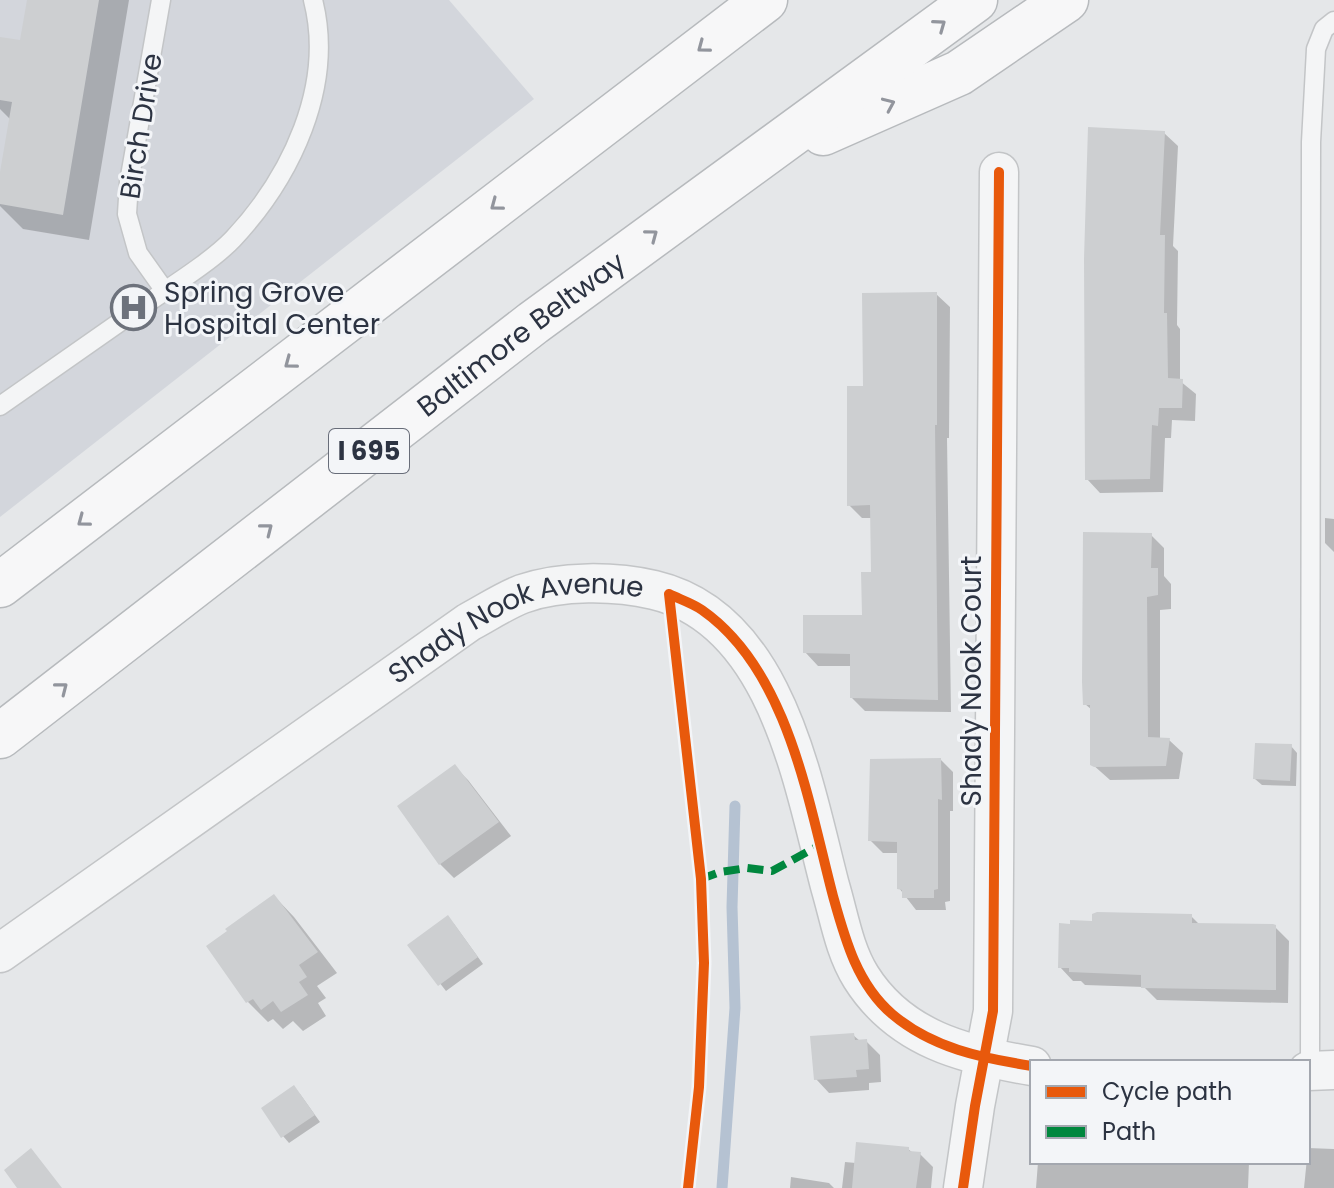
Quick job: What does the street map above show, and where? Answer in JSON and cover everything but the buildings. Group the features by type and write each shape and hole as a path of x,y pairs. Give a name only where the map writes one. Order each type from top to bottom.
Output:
{"highway":[{"path":"0,585 765,0"},
{"name":"Baltimore Beltway","path":"0,736 533,323 975,0"},
{"path":"741,170 959,73 1066,0"}],"street":[{"name":"Shady Nook Court","path":"963,1188 993,1011 999,172"},
{"name":"Shady Nook Avenue","path":"0,953 469,622 524,594 578,583 632,585 669,594 701,609 739,643 771,695 794,749 846,942 861,977 891,1013 932,1041 984,1058 1030,1066"}],"lane":[{"name":"Birch Drive","path":"161,0 129,182 127,214 138,253 165,291"},
{"path":"0,406 231,241 266,199 294,151 311,107 318,58 313,0"},
{"path":"1317,1070 1311,142 1316,49 1324,29 1334,21"}],"shaded area":[{"name":"Spring Grove Hospital Center","path":"0,0 449,0 534,99 0,517"}],"waterway":[{"path":"722,1188 735,1008 732,907 735,806"}],"marked path":[{"path":"701,879 747,868 772,871 820,845"}],"cycle path":[{"path":"963,1188 993,1011 999,172"},
{"path":"669,594 702,610 731,636 755,667 775,702 803,780 842,928 854,960 870,989 907,1026 940,1043 976,1055 1030,1066"},
{"path":"669,594 701,879 704,963 699,1087 688,1188"}],"place":[{"name":"Spring Grove Hospital Center","path":"133,308"}]}
